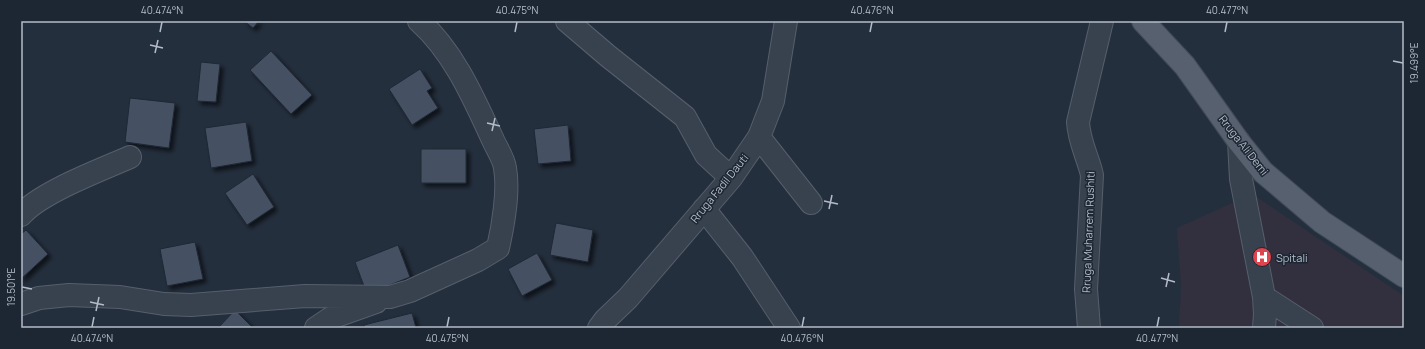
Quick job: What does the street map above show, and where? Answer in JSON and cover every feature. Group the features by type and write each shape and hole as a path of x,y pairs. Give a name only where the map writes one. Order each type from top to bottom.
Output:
{"main road":[{"name":"Rruga Ali Demi","path":"1143,21 1185,66 1239,142 1263,172 1289,196 1322,222 1404,276"}],"street":[{"path":"316,328 332,318 410,291 478,260 498,248 505,208 505,168 456,67 432,33 419,21"},
{"path":"567,21 608,56 685,117 706,156 730,178"},
{"name":"Rruga Fadil Dauti","path":"599,328 605,320 628,298 730,178 759,137 773,101 786,21"},
{"name":"Rruga Muharrem Rushiti","path":"1089,328 1086,289 1092,175 1089,162 1079,137 1078,122 1102,21"},
{"path":"759,137 811,203"},
{"path":"1239,142 1240,179 1264,297 1264,328"},
{"path":"21,215 25,210 53,193 130,157"},
{"path":"704,209 742,256 789,328"},
{"path":"21,304 39,298 69,295 120,297 164,304 191,305 305,296 390,297"},
{"path":"1264,297 1312,328"}],"shaded area":[{"name":"Spitali","path":"1252,194 1404,296 1404,328 1179,328 1181,286 1177,228"}],"building":[{"path":"244,21 259,21 253,28"},
{"path":"271,51 312,95 291,114 250,70"},
{"path":"201,62 220,64 216,102 197,101"},
{"path":"420,69 432,88 427,91 438,108 412,125 389,89"},
{"path":"130,98 175,103 169,148 125,142"},
{"path":"246,122 252,161 211,168 205,128"},
{"path":"568,125 571,161 538,164 534,129"},
{"path":"421,149 466,149 466,183 421,183"},
{"path":"253,174 274,207 247,225 225,193"},
{"path":"556,223 593,230 588,262 550,255"},
{"path":"26,230 48,254 21,279 21,234"},
{"path":"195,242 203,279 167,286 160,249"},
{"path":"398,245 410,277 367,294 355,262"},
{"path":"537,253 552,280 522,296 508,269"},
{"path":"235,310 253,328 218,328"},
{"path":"412,313 416,328 365,328 364,325"}],"place":[{"name":"Spitali","path":"1262,257"}]}
